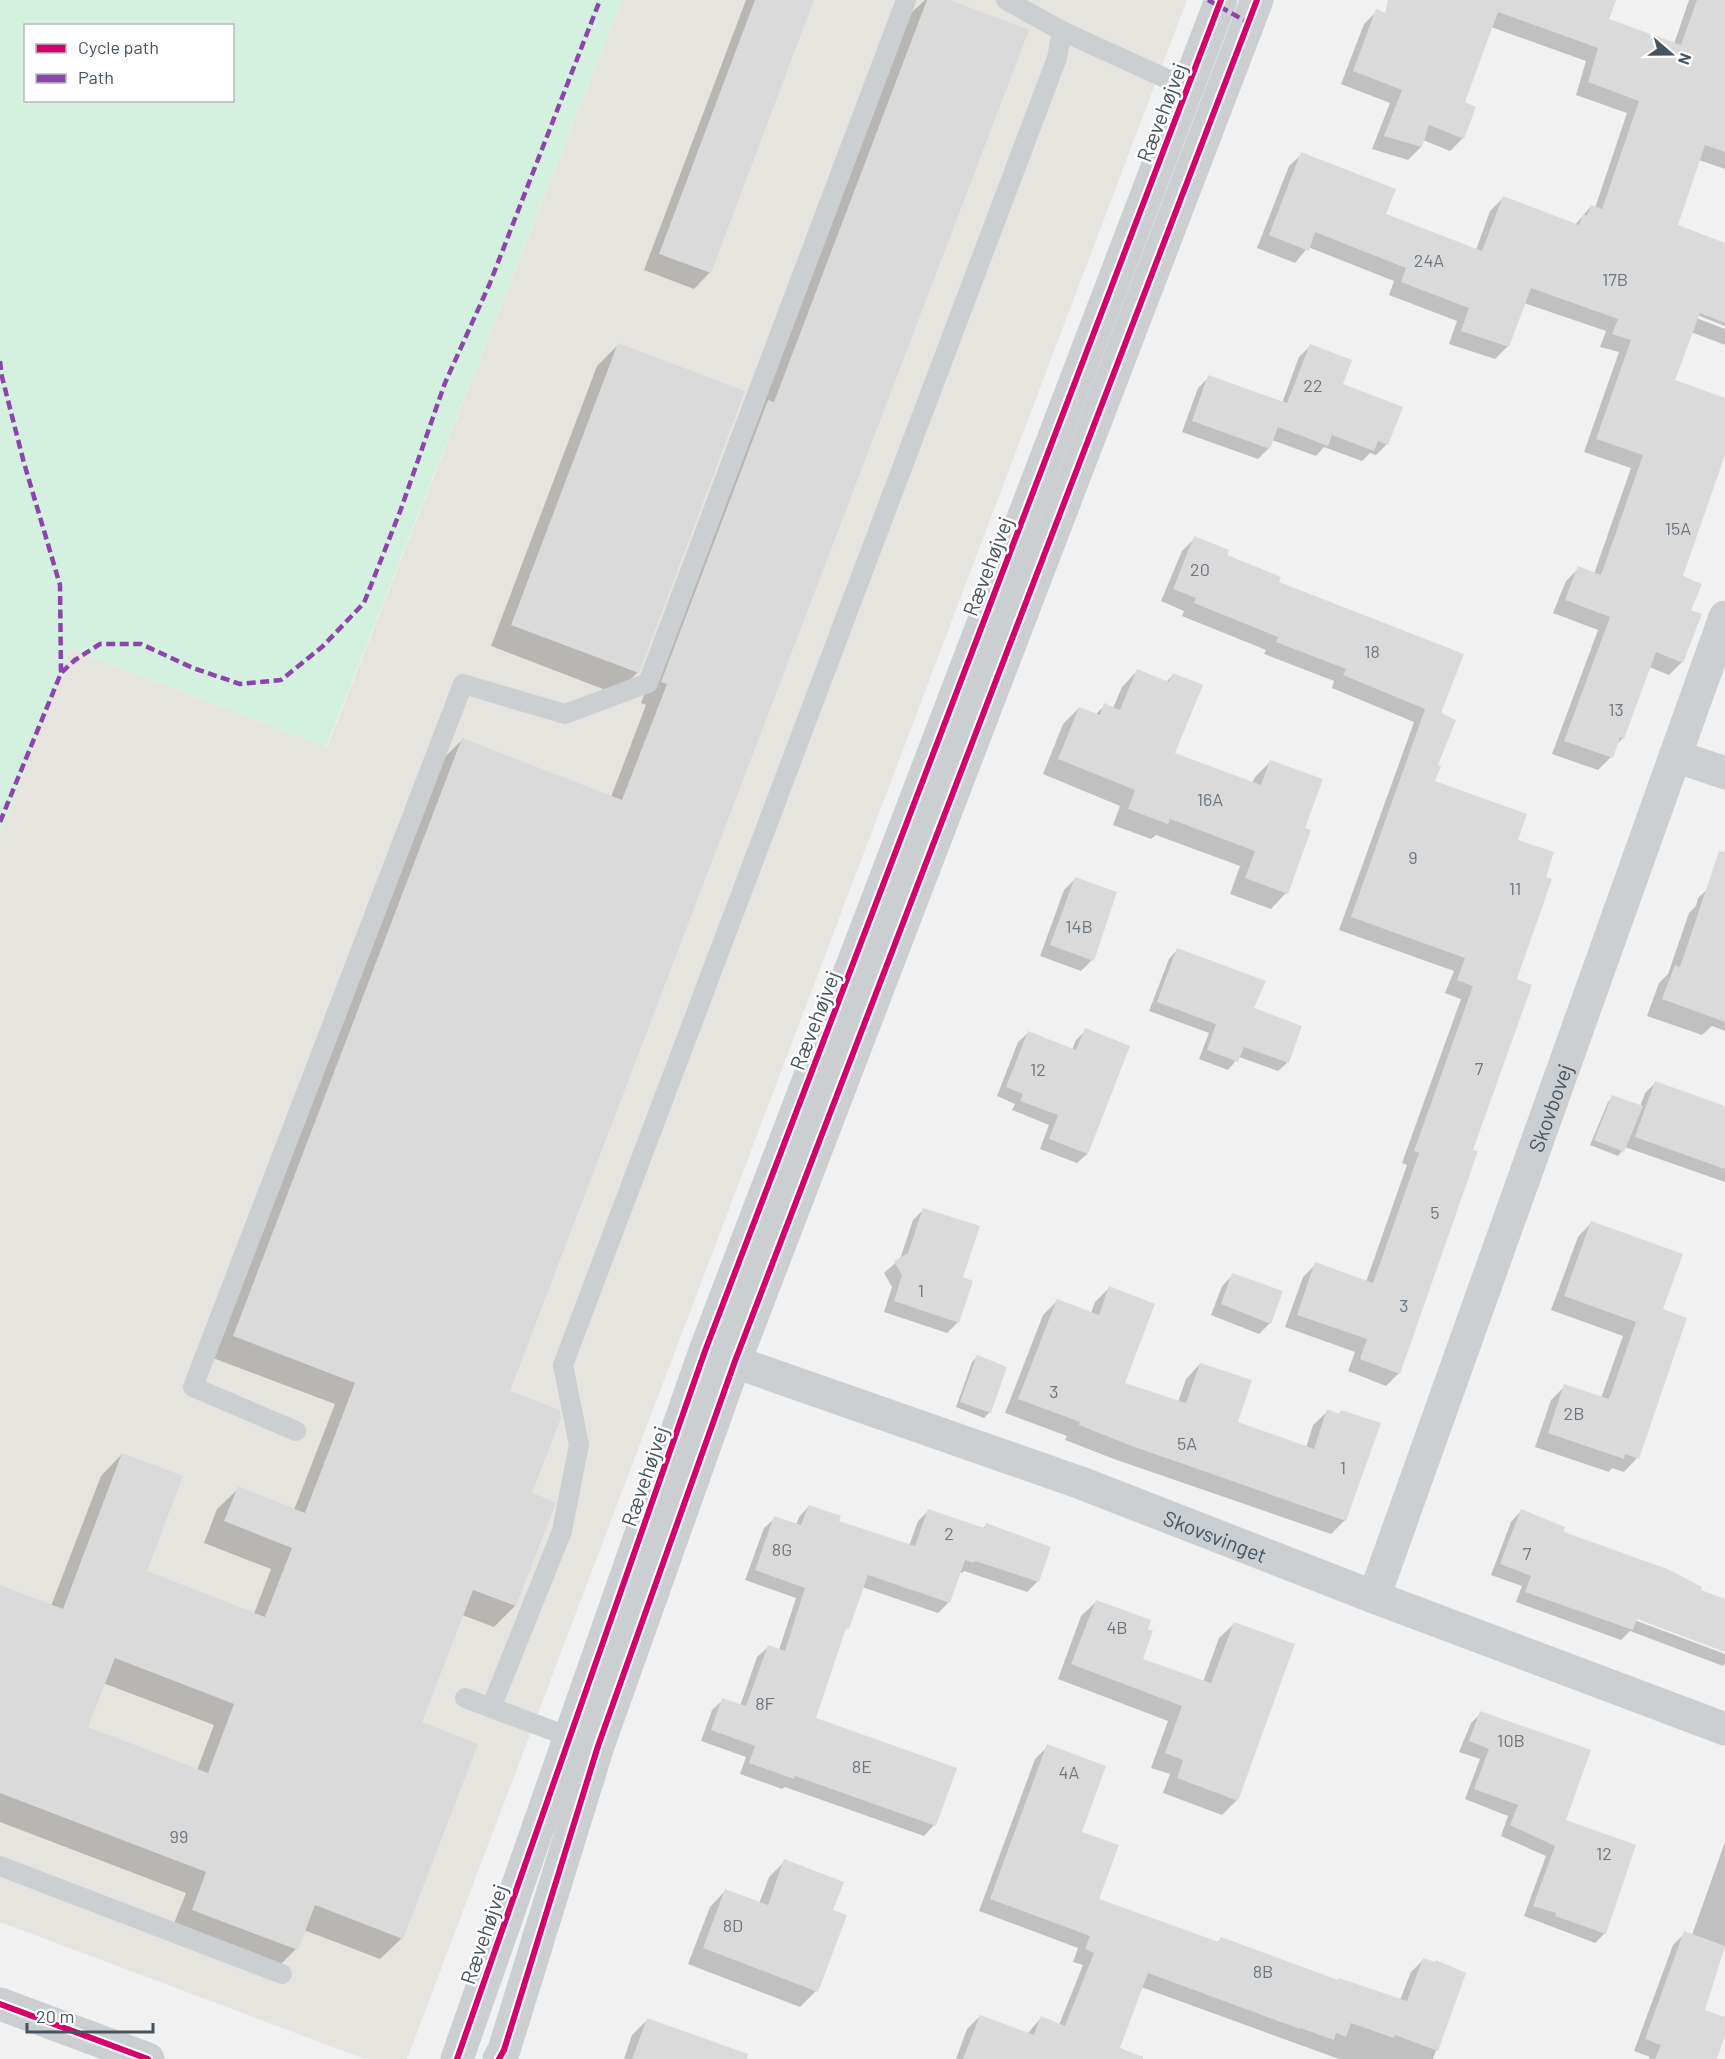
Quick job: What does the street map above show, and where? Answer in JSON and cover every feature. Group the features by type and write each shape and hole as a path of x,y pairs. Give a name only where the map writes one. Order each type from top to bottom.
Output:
{"street":[{"name":"Rævehøjvej","path":"457,2059 705,1351 1221,0"},
{"path":"499,2059 504,2050 598,1746 735,1361 1257,0"},
{"name":"Skovbovej","path":"1374,1597 1725,617"},
{"path":"1676,756 1725,773"},
{"name":"Skovsvinget","path":"705,1351 1081,1483 1374,1597 1725,1729"},
{"path":"0,2004 148,2059"}],"lane":[{"path":"296,1431 193,1387 463,684 565,714 648,683 906,0"},
{"path":"1006,0 1062,32 1187,88"},
{"path":"491,1708 562,1531 579,1445 563,1365 1053,69 1062,32"},
{"path":"465,1698 570,1737"},
{"path":"0,1866 282,1974"}],"shaded area":[{"path":"622,0 1187,0 407,2059 365,2059 0,1922 0,836 70,649 327,747"}],"green space":[{"path":"0,0 622,0 326,747 70,649 0,836"}],"building":[{"path":"755,0 814,0 711,273 659,254"},
{"path":"927,0 950,0 1029,30 510,1391 560,1410 561,1418 532,1493 555,1502 555,1505 516,1606 473,1590 422,1722 478,1744 403,1939 315,1905 298,1950 192,1910 206,1872 0,1793 0,1585 63,1609 122,1453 183,1476 147,1571 265,1617 292,1548 224,1521 238,1486 305,1513 355,1383 233,1336 462,738 622,800 667,684 661,682 768,400 774,402","holes":["115,1658 234,1704 208,1773 88,1727"]},
{"path":"1388,0 1616,0 1609,19 1681,45 1697,0 1725,0 1725,152 1705,145 1678,225 1725,243 1725,323 1700,313 1675,380 1725,398 1725,455 1683,576 1702,584 1691,610 1702,614 1683,663 1656,652 1624,739 1620,737 1613,758 1564,741 1610,617 1565,600 1578,566 1601,575 1643,455 1596,439 1631,340 1612,334 1618,319 1531,288 1509,347 1461,331 1469,308 1401,282 1406,268 1315,232 1309,251 1269,235 1301,152 1396,189 1386,214 1482,251 1503,196 1579,225 1583,214 1587,216 1591,205 1602,209 1639,101 1588,82 1598,48 1498,12 1465,102 1476,107 1464,139 1429,125 1422,147 1384,136 1402,90 1353,71 1376,9 1385,13"},
{"path":"618,343 745,391 639,673 511,625"},
{"path":"1310,344 1352,360 1343,384 1403,407 1388,445 1378,441 1374,451 1332,435 1328,446 1278,427 1270,449 1192,421 1208,375 1287,403 1282,416"},
{"path":"1194,536 1229,550 1227,555 1281,577 1279,582 1464,654 1441,713 1456,720 1438,765 1441,766 1435,781 1527,814 1518,840 1554,852 1546,877 1552,879 1517,979 1532,985 1473,1150 1478,1151 1400,1374 1360,1359 1367,1339 1297,1315 1315,1262 1373,1283 1419,1153 1414,1151 1473,986 1457,980 1465,958 1351,917 1425,709 1343,675 1346,669 1276,642 1278,637 1194,603 1196,598 1173,589"},
{"path":"1137,669 1169,682 1173,673 1203,685 1175,753 1261,785 1270,760 1323,779 1305,828 1311,830 1288,894 1245,878 1255,851 1170,819 1168,824 1128,809 1135,790 1058,759 1079,707 1100,715 1104,703 1120,710"},
{"path":"1719,851 1725,852 1725,1022 1662,999 1675,965 1680,967"},
{"path":"1075,877 1117,892 1094,961 1050,945"},
{"path":"1177,948 1266,981 1254,1008 1302,1026 1289,1063 1244,1047 1238,1062 1207,1050 1216,1024 1157,1002"},
{"path":"1085,1028 1130,1046 1088,1154 1049,1139 1058,1115 1020,1101 1023,1094 1006,1087 1028,1031 1076,1050"},
{"path":"1655,1081 1725,1106 1725,1169 1635,1137"},
{"path":"1612,1095 1643,1106 1624,1152 1594,1140"},
{"path":"923,1208 980,1226 963,1277 973,1281 959,1323 894,1301 902,1275 894,1261 908,1253"},
{"path":"1591,1221 1683,1254 1663,1309 1687,1318 1639,1459 1625,1454 1624,1459 1548,1433 1564,1384 1609,1399 1636,1322 1564,1296"},
{"path":"1232,1273 1283,1291 1271,1324 1221,1304"},
{"path":"1109,1286 1155,1304 1125,1383 1186,1403 1200,1363 1252,1380 1238,1422 1314,1449 1327,1409 1340,1414 1341,1410 1381,1423 1346,1521 1129,1445 1079,1425 1080,1422 1018,1399 1057,1299 1099,1315"},
{"path":"977,1355 1007,1367 991,1413 960,1402"},
{"path":"809,1505 841,1516 839,1521 915,1546 928,1509 984,1528 986,1523 1051,1547 1039,1582 975,1561 974,1563 965,1560 950,1603 868,1575 849,1629 846,1628 816,1718 957,1768 936,1826 795,1776 794,1779 749,1763 755,1746 711,1730 722,1698 746,1706 768,1645 785,1651 805,1588 755,1570 774,1516 801,1525"},
{"path":"1521,1509 1565,1527 1564,1532 1670,1570 1702,1587 1701,1590 1725,1599 1725,1652 1637,1619 1633,1630 1525,1592 1531,1576 1500,1564"},
{"path":"1096,1600 1151,1620 1148,1629 1153,1631 1143,1659 1211,1683 1234,1622 1295,1644 1238,1801 1177,1778 1183,1760 1165,1753 1182,1706 1071,1664"},
{"path":"1480,1711 1591,1750 1566,1820 1636,1845 1606,1934 1533,1906 1555,1846 1510,1825 1518,1805 1474,1789 1489,1749 1469,1741"},
{"path":"1047,1744 1106,1766 1082,1832 1119,1845 1099,1899 1219,1942 1221,1937 1338,1980 1339,1978 1407,2001 1423,1958 1435,1962 1436,1960 1466,1973 1438,2051 1395,2035 1394,2038 1351,2023 1346,2037 1336,2033 1334,2040 1148,1973 1120,2048 1143,2057 1143,2059 963,2059 980,2015 1034,2035 1041,2016 1065,2026 1094,1953 1085,1949 1090,1936 990,1899"},
{"path":"784,1859 844,1882 833,1910 847,1915 818,1992 703,1948 725,1889 768,1905"},
{"path":"1684,1931 1725,1946 1705,2010 1725,2017 1725,2036 1717,2059 1655,2059 1661,2045 1645,2039"},
{"path":"647,2018 748,2054 747,2059 632,2059"}],"marked path":[{"path":"0,822 61,673 75,660 100,644 141,644 193,668 240,684 281,680 322,647 364,603 401,509 445,383 490,283 600,0"},
{"path":"1208,0 1249,23"},
{"path":"0,361 24,463 60,585 61,673"}],"cycle path":[{"path":"457,2059 705,1351 1221,0"},
{"path":"499,2059 504,2050 598,1746 735,1361 1257,0"},
{"path":"0,2004 148,2059"}]}
